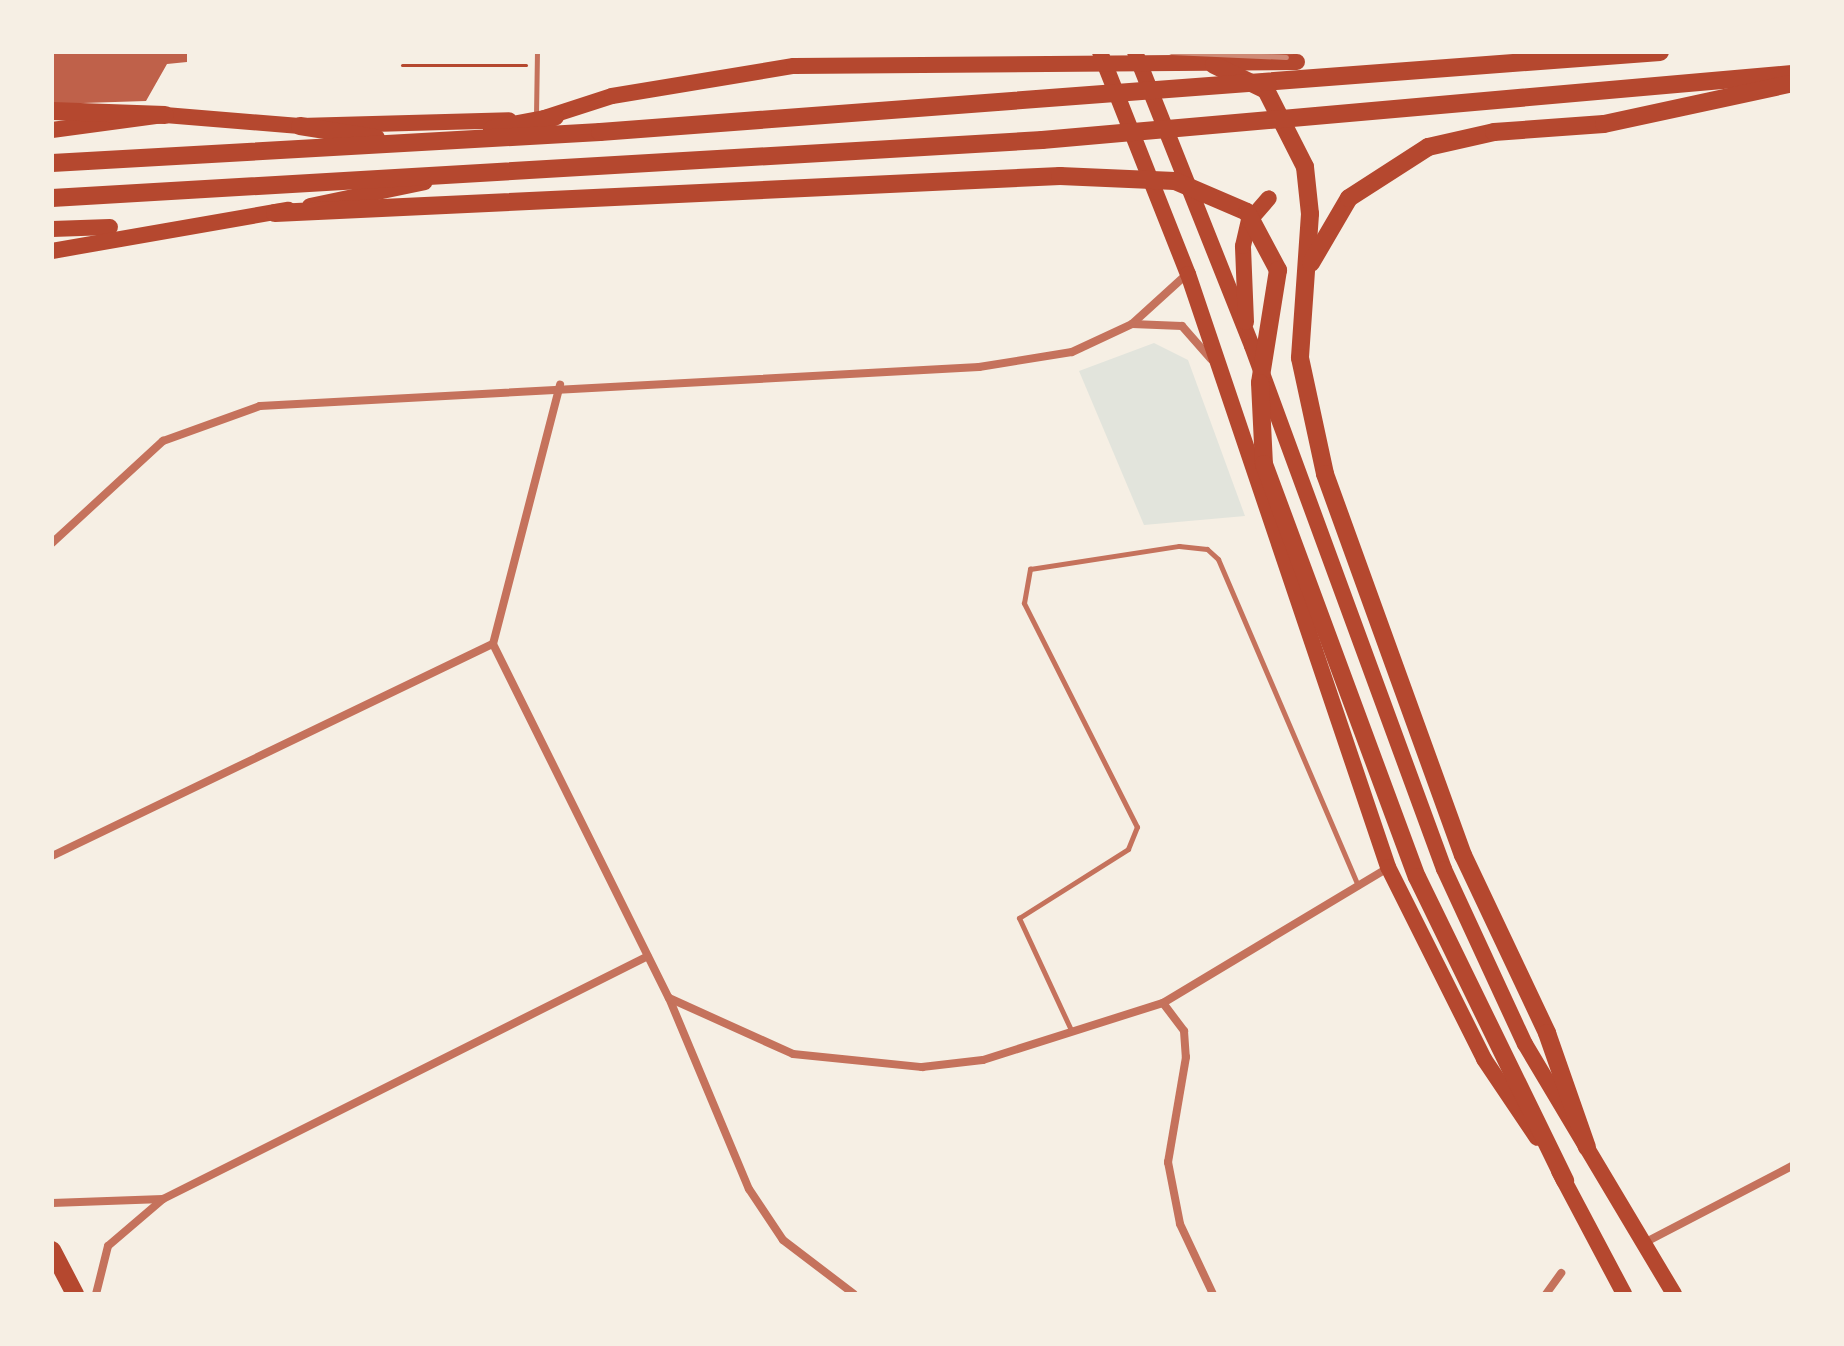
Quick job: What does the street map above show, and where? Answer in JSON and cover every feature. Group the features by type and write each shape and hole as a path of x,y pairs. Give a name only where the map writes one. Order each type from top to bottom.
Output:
{"highway":[{"path":"52,163 413,143 1660,52"},
{"path":"1214,65 1266,90 1305,167 1310,214 1302,301 1303,382 1325,474 1463,855 1547,1033 1587,1147"},
{"path":"52,198 434,180 1042,140 1792,74"},
{"path":"1302,301 1331,220 1373,176 1402,159 1458,138 1604,124 1792,83"},
{"path":"52,111 165,115"},
{"path":"300,126 413,143 546,118"},
{"path":"275,213 1060,176 1202,187 1247,212 1272,250 1277,300 1257,418 1264,464 1417,877 1565,1181"},
{"path":"434,180 578,198"},
{"path":"52,1250 75,1294"}],"main road":[{"path":"1100,52 1188,274 1388,867 1484,1059 1565,1181 1624,1294"},
{"path":"1135,52 1247,335 1444,869 1525,1044 1674,1294"},
{"path":"52,130 165,115 300,126 546,118 612,96 794,66 1178,66 1297,62"},
{"path":"52,229 170,225 275,213 434,180"},
{"path":"1247,335 1243,246 1249,221 1269,198"},
{"path":"52,251 170,225"}],"street":[{"path":"52,543 118,475 163,441 210,420 260,406 560,385 1027,362 1132,324 1188,274"},
{"path":"1132,324 1182,326 1219,370"},
{"path":"560,385 493,644 669,998 763,1215 801,1256 854,1294"},
{"path":"52,856 493,644"},
{"path":"669,998 734,1033 851,1063 983,1060 1163,1003 1388,867"},
{"path":"96,1294 108,1246 163,1199 648,956"},
{"path":"1163,1003 1184,1031 1186,1057 1168,1162 1180,1224 1213,1294"},
{"path":"1644,1243 1792,1166"},
{"path":"52,1203 163,1199"},
{"path":"1546,1294 1561,1273"}],"lane":[{"path":"537,52 546,118"},
{"path":"1072,1032 1019,918 1128,849 1137,827 1024,603 1030,569 1179,546 1207,549 1218,559 1358,886"}],"path":[{"path":"402,65 538,65"}],"shaded area":[{"path":"1154,343 1188,360 1245,516 1144,525 1079,371"}],"building":[{"path":"52,52 187,52 187,62 167,64 146,101 52,104"}],"railway":[{"path":"1171,52 1286,57"}]}
